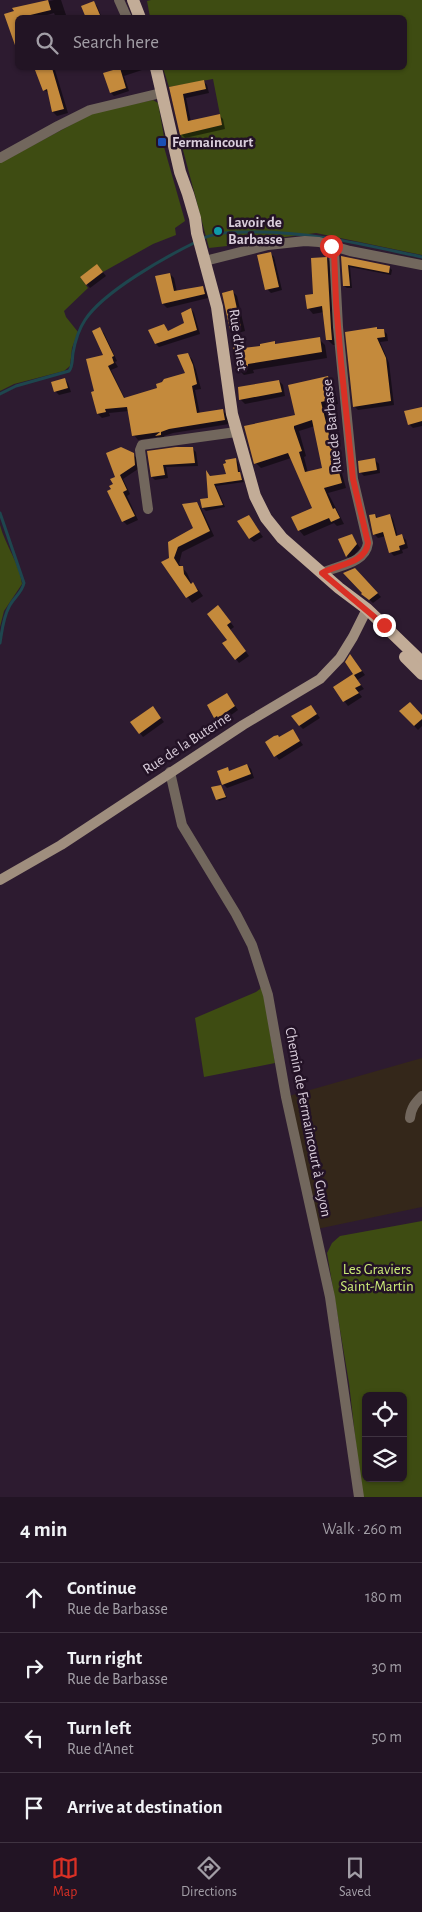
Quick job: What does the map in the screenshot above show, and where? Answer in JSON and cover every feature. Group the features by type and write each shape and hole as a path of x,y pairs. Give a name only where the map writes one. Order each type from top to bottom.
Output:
{"main road":[{"path":"133,0 138,15"},
{"name":"Rue d'Anet","path":"156,70 181,176 195,218 196,233 220,320 231,409 252,488 266,518 282,538 422,662"},
{"name":"Rue d'Anet","path":"365,612 422,674"}],"street":[{"path":"119,0 126,15"},
{"path":"0,158 90,110 161,94"},
{"path":"203,256 286,242 318,242 422,265"},
{"name":"Rue de Barbasse","path":"322,573 358,559 365,553 368,543 353,479 341,362 334,251 331,246"},
{"path":"148,508 140,450 142,445 236,432"},
{"name":"Rue de la Buterne","path":"0,880 61,845 243,725 320,679 340,658 365,612"},
{"name":"Chemin de Fermaincourt à Guyon","path":"170,772 182,824 236,914 252,945 268,995 286,1097 330,1297 359,1497"},
{"path":"410,1118 414,1103 422,1096"}],"shaded area":[{"path":"422,1058 422,1207 317,1229 289,1096"}],"green space":[{"path":"422,0 422,255 316,233 254,241 246,237 229,241 227,246 209,248 179,135 222,125 213,79 169,87 164,70 407,70 407,15 150,15 147,1"},
{"path":"153,100 158,103 164,137 160,140 161,145 164,147 185,221 175,228 176,235 153,244 103,272 97,265 80,277 88,288 64,311 66,317 78,332 72,348 70,366 64,371 14,384 0,391 0,163 95,112"},
{"path":"0,525 21,577 22,584 4,611 0,627"},
{"path":"262,984 275,1063 204,1077 195,1018 256,992"},
{"name":"Les Graviers Saint-Martin","path":"422,1221 422,1497 362,1497 349,1383 327,1253 332,1243 340,1236"}],"building":[{"path":"48,0 51,10 30,15 15,15 15,45 4,14 14,11 12,8"},
{"path":"94,1 100,15 85,15 81,6"},
{"path":"35,70 53,70 64,109 52,112 47,89 43,91"},
{"path":"121,70 126,88 110,93 103,73"},
{"path":"204,80 206,89 183,94 188,121 220,114 222,125 180,135 169,87"},
{"path":"271,252 279,287 265,290 257,255"},
{"path":"341,256 390,266 389,273 348,265 350,286 343,286"},
{"path":"327,257 332,340 326,340 322,306 307,309 305,295 313,294 311,258"},
{"path":"97,264 103,272 86,285 80,277"},
{"path":"170,273 174,291 203,286 205,294 162,304 155,276"},
{"path":"233,290 241,328 230,330 222,293"},
{"path":"191,308 197,330 155,344 148,330 164,324 168,331 184,323 181,313"},
{"path":"100,327 114,356 112,357 114,363 108,366 124,398 157,388 156,384 164,379 185,373 177,355 188,353 197,384 192,386 197,413 223,409 225,420 169,429 161,432 161,435 155,436 160,432 132,436 127,407 105,409 106,412 97,414 91,392 94,391 86,359 103,355 92,331"},
{"path":"377,327 377,329 384,329 385,337 377,338 386,358 391,401 353,407 345,332"},
{"path":"320,337 322,352 248,364 248,367 236,369 233,346 243,345 243,348 260,346 260,344 275,341 275,344"},
{"path":"328,376 334,399 321,402 334,455 336,454 339,465 337,465 342,483 324,488 333,509 335,508 340,518 331,522 329,518 298,531 291,517 312,508 288,453 254,464 244,426 295,415 288,385","holes":["312,420 322,468 305,472 299,452 302,451 294,426"]},
{"path":"65,378 68,388 54,392 51,382"},
{"path":"279,380 282,392 239,400 238,387"},
{"path":"422,407 422,421 408,425 404,411"},
{"path":"121,447 134,453 135,465 120,475 127,490 123,492 135,516 122,522 107,491 111,489 109,486 113,484 110,479 115,477 106,453"},
{"path":"193,447 195,463 163,465 165,475 151,477 147,451"},
{"path":"236,458 238,472 240,472 242,480 214,484 223,505 202,508 200,499 208,498 206,470 210,476 226,474 223,464 226,463 225,460"},
{"path":"375,458 377,470 359,473 358,461"},
{"path":"197,502 210,531 178,547 174,558 179,566 183,566 184,574 191,584 193,582 198,591 186,598 161,562 169,558 168,542 193,528 182,504"},
{"path":"375,514 376,518 390,514 396,536 402,534 405,544 399,546 400,550 389,553 383,532 373,535 369,515"},
{"path":"249,515 260,532 249,539 237,521"},
{"path":"352,534 357,544 346,557 338,539"},
{"path":"355,568 378,593 369,600 361,594 343,573"},
{"path":"218,605 231,622 227,625 246,651 235,660 222,643 227,640 207,614"},
{"path":"350,654 362,671 354,675 361,685 355,688 359,693 343,702 333,687 353,674 345,662"},
{"path":"227,693 235,706 218,718 217,716 214,718 207,705"},
{"path":"410,702 422,715 422,719 414,726 399,711"},
{"path":"311,705 317,714 299,726 291,716"},
{"path":"153,706 161,718 139,734 130,722"},
{"path":"293,729 300,741 274,757 265,742 274,736 278,735 279,737"},
{"path":"247,764 251,774 222,785 217,771 228,767 229,771"},
{"path":"221,785 226,797 216,800 211,787"}],"waterway":[{"path":"201,239 231,232 272,232 315,236 422,257"},
{"path":"0,394 16,386 69,371 79,331 94,309 136,276 196,242"},
{"path":"0,513 24,583 7,611 0,643"}],"place":[{"name":"Fermaincourt","path":"162,142"},
{"name":"Lavoir de Barbasse","path":"218,231"}],"route":[{"path":"331,246 334,251 336,302 353,479 368,543 365,553 358,559 322,573 384,625"}]}
